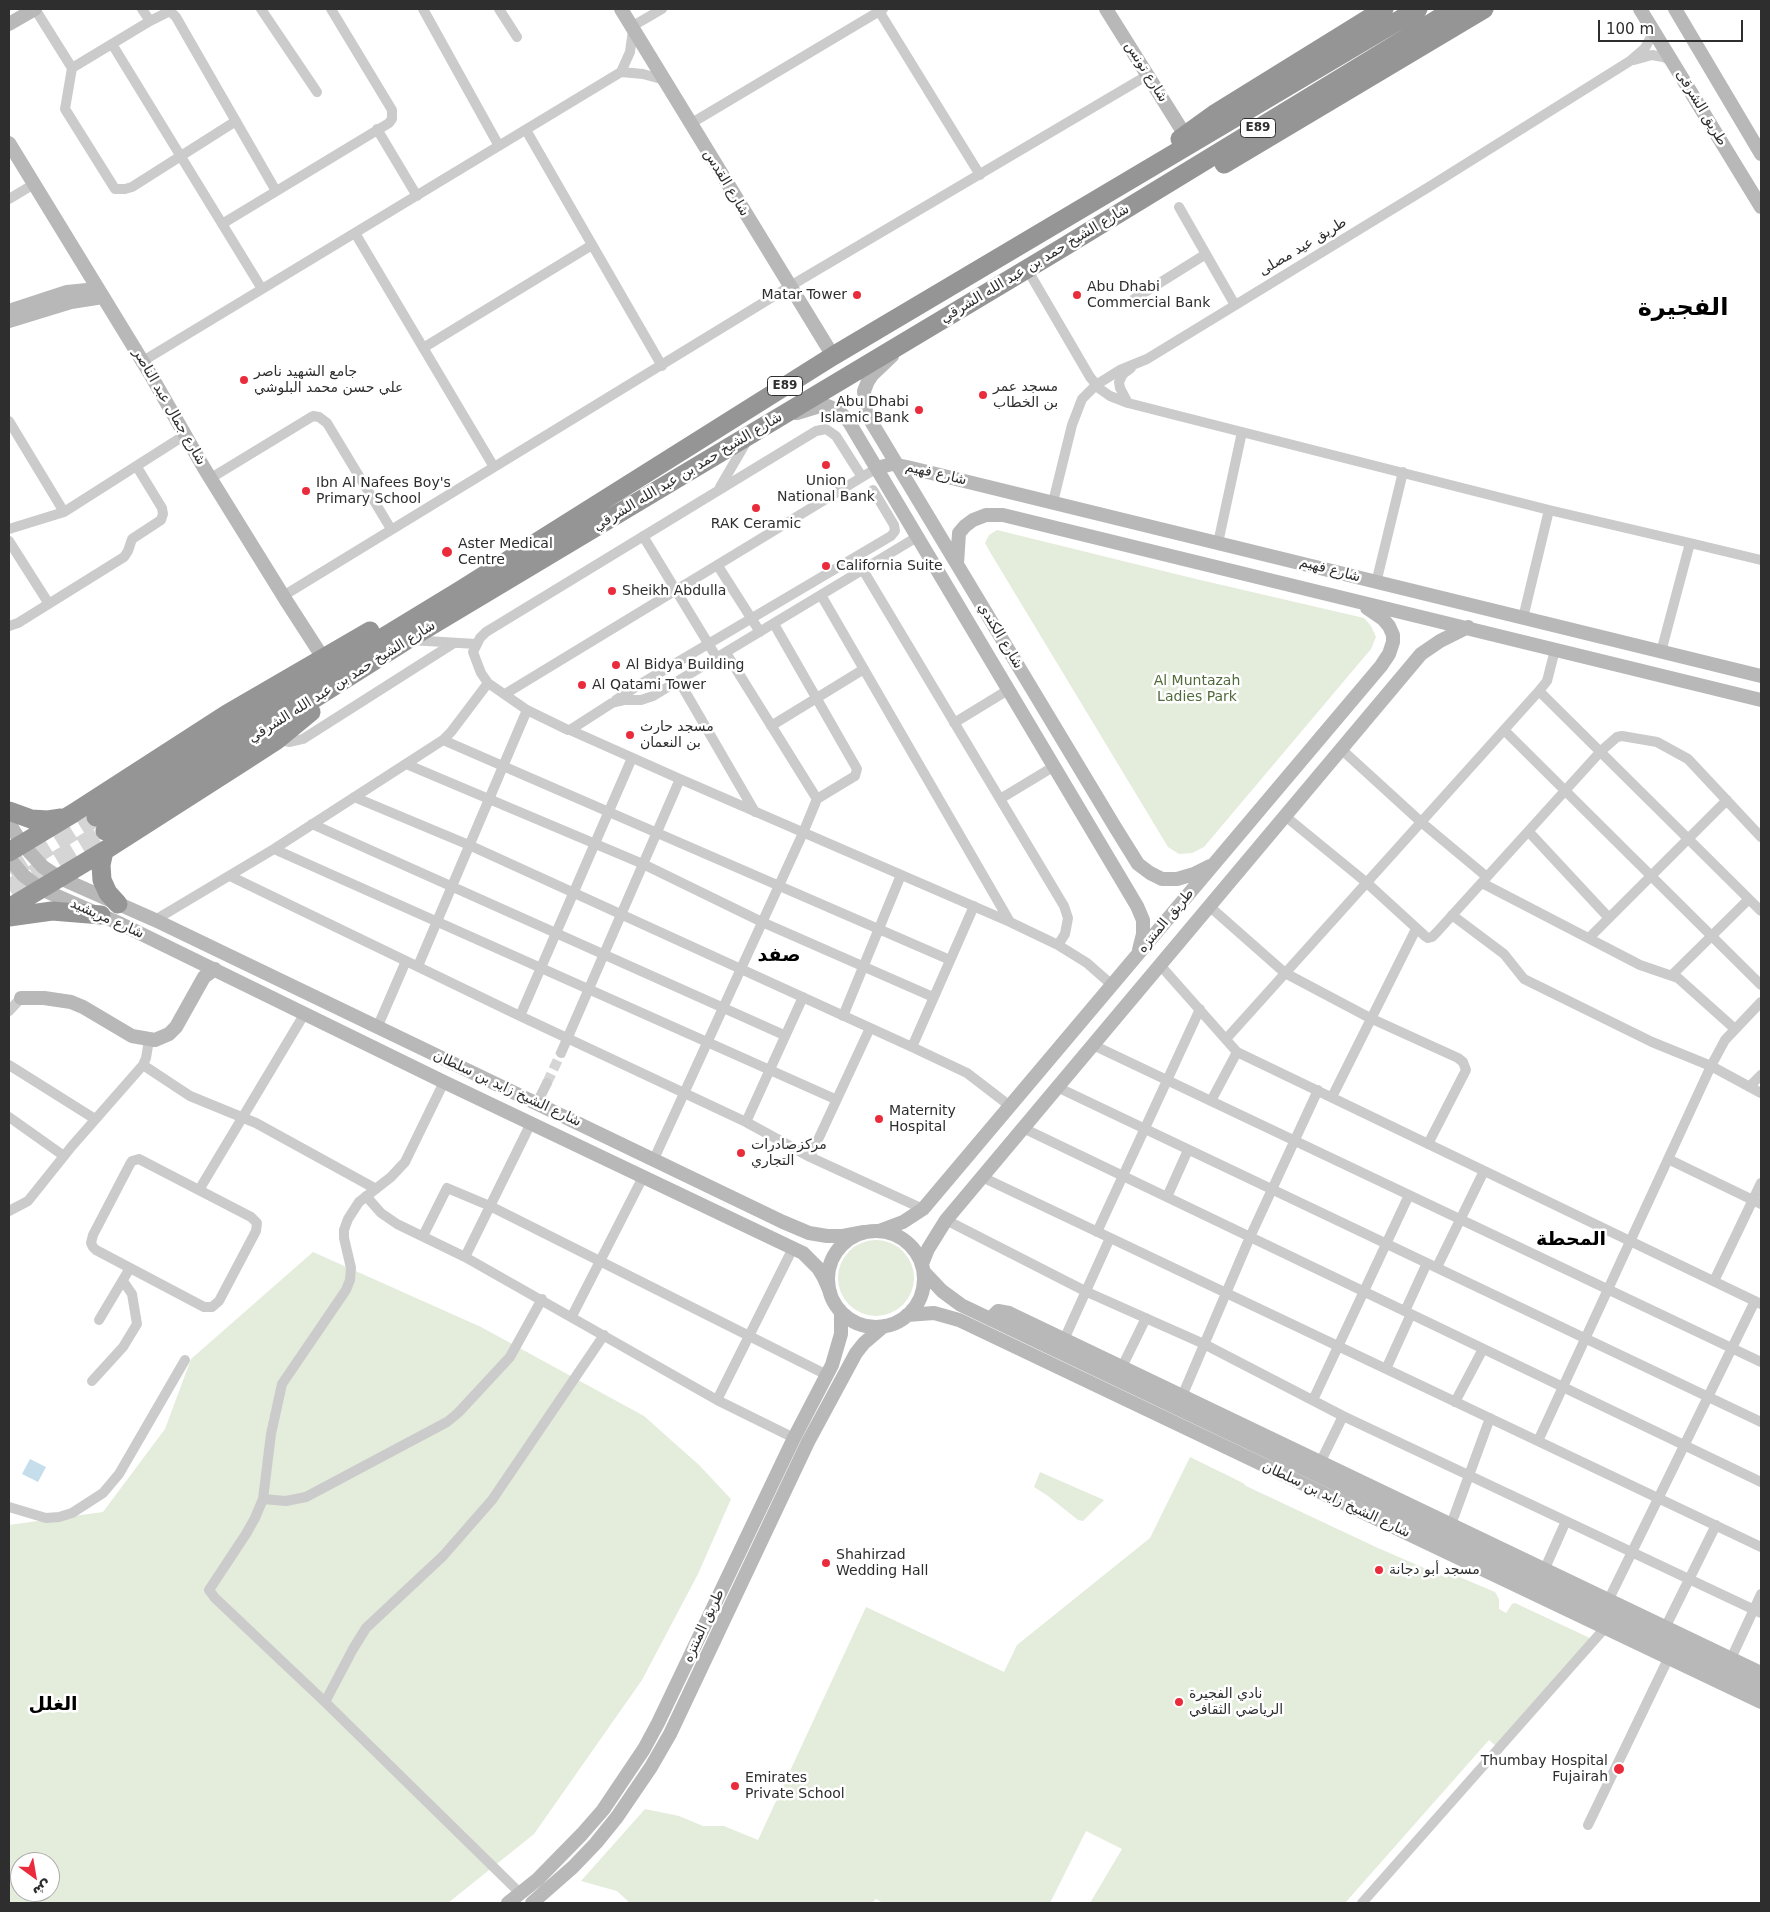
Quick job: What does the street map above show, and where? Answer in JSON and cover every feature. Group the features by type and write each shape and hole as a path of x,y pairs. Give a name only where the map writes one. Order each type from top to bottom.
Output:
{"highway":[{"path":"1129,182 1185,135 1216,112 1384,9"},
{"name":"شارع الشيخ حمد بن عبد الله الشرقي","path":"1418,9 833,356 446,599 327,663 100,824 1062,248 1454,9"},
{"path":"1062,248 1081,245 1102,236 1484,9"},
{"path":"15,848 72,814 227,714 327,663"},
{"path":"12,909 34,884 60,878 277,740 348,677"},
{"path":"9,811 25,818 39,820 56,819 72,814"},
{"path":"104,851 101,866 102,880 108,893 118,904"},
{"path":"12,909 101,915"}],"street":[{"path":"10,23 18,12 24,9"},
{"path":"10,23 35,9 72,68 65,109 115,188 125,189 132,187 236,121"},
{"path":"142,9 150,21"},
{"path":"261,9 317,92"},
{"path":"222,224 392,119 392,110 331,9"},
{"path":"423,9 499,146"},
{"name":"شارع القدس","path":"621,9 833,356"},
{"path":"143,361 621,72 630,52 632,29 662,9"},
{"name":"شارع تونس","path":"1108,9 1185,135"},
{"name":"طريق الشرقى","path":"1640,9 1761,207"},
{"path":"502,10 517,37"},
{"path":"690,124 881,10 980,174"},
{"name":"طريق الشرقى","path":"1677,11 1761,154"},
{"path":"72,68 150,21 170,12 176,17 276,191"},
{"name":"طريق عيد مصلى","path":"1054,502 1072,426 1082,399 1096,385 1120,370 1136,364 1235,305 1630,61 1645,48 1654,31"},
{"path":"112,44 262,289"},
{"name":"طريق عيد مصلى","path":"1630,61 1652,55 1674,62"},
{"path":"621,72 643,74 664,80"},
{"path":"283,596 790,286 1148,75"},
{"path":"377,129 417,196"},
{"path":"526,130 662,366"},
{"name":"شارع جمال عبد الناصر","path":"9,143 143,361 185,435 283,596 327,663"},
{"path":"1743,178 1761,194"},
{"path":"9,199 34,184"},
{"path":"1179,207 1235,305"},
{"path":"354,233 494,467"},
{"path":"423,348 592,245"},
{"path":"1134,299 1206,254"},
{"path":"1027,269 1096,385 1110,396 1128,403 1549,510 1761,560"},
{"path":"9,310 66,292 100,293"},
{"path":"9,321 100,293"},
{"name":"شارع الكندي","path":"909,340 872,375 864,392 866,413 1138,864 1162,879 1177,879 1194,874 1216,862"},
{"path":"1128,403 1119,382 1123,374 1136,364"},
{"name":"شارع الكندي","path":"774,420 820,406 835,408 849,422 1137,906 1143,920 1143,934 1138,954"},
{"path":"211,478 313,416 319,416 327,423 392,529"},
{"path":"9,421 64,512"},
{"path":"862,477 836,436 831,431 821,429 486,632 476,644 473,652 481,673 488,684 527,710 568,730 1010,922 1058,945 1087,963 1112,985"},
{"path":"1218,543 1242,432"},
{"path":"9,529 64,512 185,435"},
{"path":"718,490 750,435"},
{"path":"505,694 877,468 886,465 898,465"},
{"name":"شارع فهيم","path":"898,465 1761,676"},
{"path":"9,626 18,623 124,557 132,539 161,520 162,508 137,467"},
{"path":"1376,583 1403,472"},
{"path":"570,730 629,691 891,536 895,531 894,525 873,490"},
{"path":"1523,618 1549,510"},
{"name":"شارع فهيم","path":"957,564 959,533 965,526 973,520 986,515 1003,515 1761,700"},
{"path":"643,536 709,644 721,655 771,726 817,798"},
{"path":"612,703 647,699 917,538"},
{"path":"9,542 49,604"},
{"path":"1661,652 1690,543"},
{"path":"718,566 760,632"},
{"path":"862,570 1064,906 1068,918 1065,934 1058,945"},
{"path":"1343,598 1330,586 1330,583 1332,580 1345,574"},
{"path":"954,600 962,604 967,602 973,590"},
{"path":"821,595 1010,922"},
{"name":"طريق المنتزه","path":"879,1231 903,1222 923,1209 1360,692 1389,654 1394,642 1393,635 1383,618 1364,606 1343,598"},
{"path":"654,1159 817,798 855,776 857,768 774,624"},
{"name":"طريق المنتزه","path":"923,1268 928,1249 946,1220 1421,654 1430,646 1468,627"},
{"path":"407,640 476,644"},
{"path":"277,740 286,742 297,741 454,643"},
{"path":"1630,668 1640,664 1645,659 1645,653 1640,646"},
{"path":"1226,1039 1539,691 1547,681 1555,650"},
{"path":"771,726 864,669"},
{"path":"679,680 755,812"},
{"path":"155,920 274,849 443,740 488,684"},
{"path":"954,723 1008,690"},
{"path":"1539,691 1761,911"},
{"path":"1360,692 1369,694 1375,701 1376,708"},
{"path":"418,966 527,710"},
{"path":"299,722 312,727 322,727"},
{"path":"1504,730 1761,985"},
{"path":"1285,816 1367,883 1425,936 1432,937 1601,751 1612,740 1622,736 1657,742 1693,763 1761,835"},
{"path":"443,740 950,960"},
{"path":"1341,749 1484,880 1640,965 1672,975 1684,981 1735,1029"},
{"path":"520,1016 632,758"},
{"path":"406,764 643,864 762,922 933,997"},
{"path":"1000,799 1053,766"},
{"path":"561,1053 680,779"},
{"path":"354,797 469,845 912,1047 966,1073 1010,1106"},
{"path":"1589,938 1727,800"},
{"name":"شارع مريشيد","path":"9,823 15,848 34,858 43,867 60,878 155,920"},
{"path":"312,824 784,1035"},
{"path":"34,884 36,877 34,858 44,831"},
{"path":"1529,832 1610,918"},
{"path":"15,848 28,860 34,884"},
{"path":"274,849 835,1100"},
{"name":"شارع مريشيد","path":"9,858 34,884 215,969"},
{"path":"843,1016 901,875"},
{"path":"230,876 568,1039 746,1122 810,1157 923,1209"},
{"path":"1672,975 1748,899"},
{"path":"912,1047 974,906"},
{"path":"1209,906 1286,973 1370,1018 1458,1058 1466,1066 1466,1070 1428,1144"},
{"path":"1452,915 1504,954 1524,979 1652,1042 1711,1066 1761,1093"},
{"name":"شارع الشيخ زايد بن سلطان","path":"155,920 377,1028 810,1233 835,1236 864,1232"},
{"path":"1332,1097 1416,928"},
{"path":"377,1028 406,961"},
{"path":"1160,965 1237,1052 1758,1302 1732,1348 1606,1606"},
{"path":"9,1011 21,998 44,998 70,1002 83,1007 132,1036 149,1040 162,1038 176,1027 204,977 215,969"},
{"name":"شارع الشيخ زايد بن سلطان","path":"215,969 444,1082 793,1248 812,1260 824,1278 830,1292"},
{"path":"746,1122 768,1070 803,997"},
{"path":"1538,1441 1711,1066 1725,1040 1761,1002"},
{"path":"1097,1232 1200,1009"},
{"path":"200,1190 305,1013"},
{"path":"810,1157 870,1028"},
{"path":"9,1211 28,1202 95,1119 143,1065 149,1040"},
{"path":"1093,1045 1761,1362"},
{"path":"1211,1101 1237,1052"},
{"path":"9,1065 95,1119"},
{"path":"143,1065 190,1096 256,1123 376,1189"},
{"path":"1749,1087 1761,1076"},
{"path":"444,1082 405,1162 353,1209 344,1230 351,1268 350,1280 346,1290 282,1384 272,1434 263,1499 246,1534 209,1590 215,1598 325,1702 521,1894"},
{"path":"537,1103 547,1083"},
{"path":"1058,1087 1761,1422"},
{"path":"1180,1402 1250,1237 1318,1090"},
{"path":"9,1117 64,1156"},
{"path":"465,1257 530,1123"},
{"path":"1023,1128 1761,1482"},
{"path":"1167,1197 1188,1150"},
{"path":"1668,1159 1757,1201"},
{"path":"143,1160 251,1217 257,1223 256,1231 216,1305 212,1307 204,1306 130,1268 96,1250 91,1244 91,1239 132,1161 143,1160"},
{"path":"1437,1267 1484,1171"},
{"path":"572,1316 643,1177"},
{"path":"982,1178 1761,1547"},
{"path":"1714,1281 1757,1201 1761,1183"},
{"path":"423,1236 447,1188 490,1206 827,1375"},
{"path":"1313,1400 1409,1195"},
{"path":"366,1196 381,1213 397,1224 465,1257 718,1400 794,1438"},
{"path":"946,1220 1086,1292 1204,1344 1343,1416 1689,1578 1757,1612"},
{"path":"879,1231 895,1234 914,1250 923,1268 923,1288 918,1303 907,1315 897,1322 884,1326 864,1326 841,1312 830,1292 828,1273 834,1255 847,1241 864,1232 879,1231"},
{"path":"1061,1345 1110,1238"},
{"path":"718,1400 793,1248"},
{"path":"1386,1369 1427,1263"},
{"path":"99,1320 130,1268"},
{"name":"شارع الشيخ زايد بن سلطان","path":"923,1268 952,1300 990,1319 1061,1345 1728,1665 1761,1687"},
{"path":"92,1381 123,1347 137,1324 132,1294 122,1281"},
{"path":"263,1499 286,1501 306,1497 447,1422 458,1413 510,1357 542,1299"},
{"name":"طريق المنتزه","path":"508,1903 521,1894 562,1857 603,1810 644,1749 794,1438 827,1375 839,1345 841,1312"},
{"name":"شارع الشيخ زايد بن سلطان","path":"907,1315 934,1313 959,1320 1761,1702"},
{"path":"1119,1373 1146,1318"},
{"name":"طريق المنتزه","path":"532,1903 596,1843 617,1817 651,1766 670,1734 812,1434 856,1353 864,1343 884,1326"},
{"path":"325,1702 366,1628 443,1556 492,1500 604,1335"},
{"path":"1456,1402 1483,1349"},
{"path":"9,1507 46,1518 59,1517 72,1513 103,1494 119,1474 185,1360"},
{"path":"1317,1468 1343,1416"},
{"path":"1449,1531 1490,1418"},
{"path":"1542,1576 1566,1521"},
{"path":"1663,1634 1716,1525"},
{"path":"1761,1594 1757,1612 1728,1665 1761,1673"},
{"path":"1362,1903 1605,1628"},
{"path":"1588,1825 1668,1659"}],"green space":[{"name":"Al Muntazah Ladies Park","path":"997,530 1364,618 1371,626 1376,637 1371,649 1204,847 1192,853 1179,854 1168,847 990,552 985,543 989,535"},
{"path":"869,1240 883,1240 897,1246 908,1257 914,1271 911,1293 903,1305 883,1316 869,1316 855,1310 844,1299 838,1285 838,1271 844,1257 855,1246"},
{"path":"313,1252 481,1327 644,1416 699,1465 731,1499 698,1574 642,1680 534,1834 448,1903 9,1903 9,1525 103,1512 165,1429 191,1359"},
{"name":"نادي الفجيرة الرياضي الثقافي","path":"1190,1457 1246,1486 1378,1548 1447,1578 1450,1573 1495,1592 1499,1599 1499,1609 1506,1613 1512,1604 1515,1603 1592,1639 1497,1747 1489,1740 1345,1903 1090,1903 1122,1849 1086,1831 1050,1903 883,1903 876,1899 872,1903 630,1903 617,1891 581,1881 645,1809 679,1816 703,1826 724,1826 758,1840 866,1607 1004,1672 1017,1645 1150,1538"},
{"path":"1040,1472 1104,1500 1083,1521 1078,1520 1034,1487"}],"water":[{"path":"30,1459 46,1467 38,1482 22,1474"}],"tunnel":[{"path":"9,871 96,817"},
{"path":"9,889 105,831"},
{"path":"547,1083 561,1053"}],"place":[{"name":"Matar Tower","path":"857,295"},
{"name":"Abu Dhabi Commercial Bank","path":"1077,295"},
{"name":"جامع الشهيد ناصر علي حسن محمد البلوشي","path":"244,380"},
{"name":"مسجد عمر بن الخطاب","path":"983,395"},
{"name":"Abu Dhabi Islamic Bank","path":"919,410"},
{"name":"Union National Bank","path":"826,465"},
{"name":"Ibn Al Nafees Boy's Primary School","path":"306,491"},
{"name":"RAK Ceramic","path":"756,508"},
{"name":"Aster Medical Centre","path":"447,552"},
{"name":"California Suite","path":"826,566"},
{"name":"Sheikh Abdulla","path":"612,591"},
{"name":"Al Bidya Building","path":"616,665"},
{"name":"Al Qatami Tower","path":"582,685"},
{"name":"مسجد حارث بن النعمان","path":"630,735"},
{"name":"Maternity Hospital","path":"879,1119"},
{"name":"مركزصادرات التجاري","path":"741,1153"},
{"name":"Shahirzad Wedding Hall","path":"826,1563"},
{"name":"مسجد أبو دجانة","path":"1379,1570"},
{"name":"نادي الفجيرة الرياضي الثقافي","path":"1179,1702"},
{"name":"Thumbay Hospital Fujairah","path":"1619,1769"},
{"name":"Emirates Private School","path":"735,1786"}],"district":[{"name":"الفجيرة","path":"1683,309"},
{"name":"صفد","path":"779,956"},
{"name":"المحطة","path":"1571,1240"},
{"name":"الغلل","path":"53,1705"}]}
